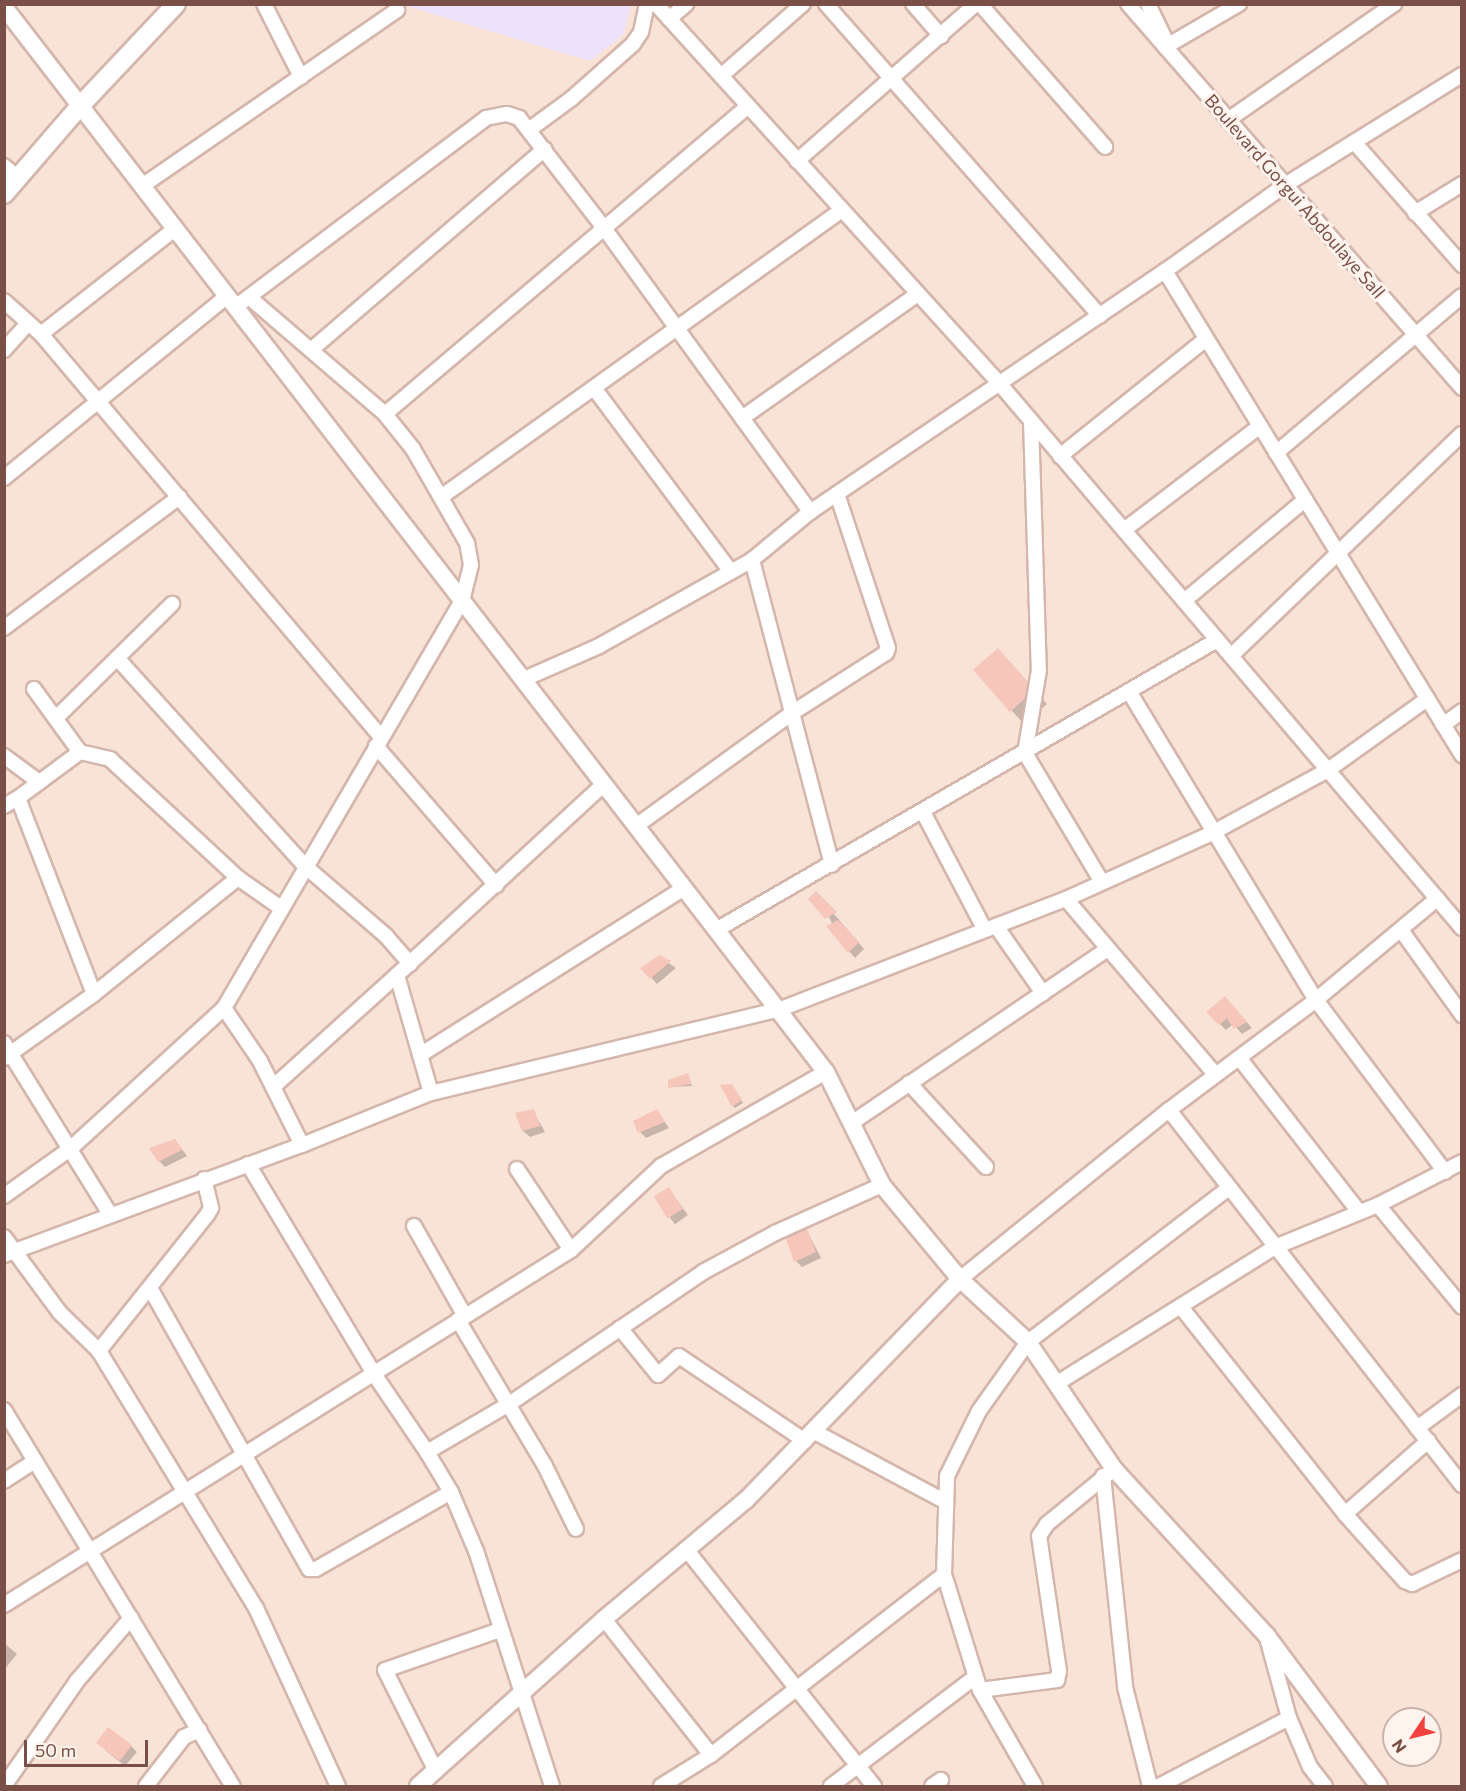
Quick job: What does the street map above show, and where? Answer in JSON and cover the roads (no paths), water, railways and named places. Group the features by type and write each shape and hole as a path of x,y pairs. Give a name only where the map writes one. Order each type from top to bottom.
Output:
{"main road":[{"path":"4,194 11,172 80,106 176,4"}],"street":[{"path":"264,4 301,77"},
{"path":"530,129 571,99 633,44 641,32 647,4"},
{"path":"656,4 999,383 1461,928"},
{"path":"669,19 686,4"},
{"path":"721,76 803,4"},
{"path":"826,4 1100,316"},
{"path":"913,4 940,36"},
{"path":"797,161 978,4 1105,147"},
{"name":"Boulevard Gorgui Abdoulaye Sall","path":"1128,4 1461,388"},
{"path":"1148,4 1166,46 1239,4"},
{"path":"1228,120 1394,4"},
{"path":"4,7 175,229 237,300 462,601 826,1072 854,1122 882,1185 960,1279 1029,1342 1059,1382 1109,1472 1267,1636 1379,1786"},
{"path":"142,186 397,10"},
{"path":"524,679 599,646 752,560 810,512 1165,272 1285,185 1461,75"},
{"path":"385,414 748,106"},
{"path":"4,478 97,400 486,118 507,114 519,118 530,129 810,512"},
{"path":"1353,142 1461,265"},
{"path":"311,350 545,149"},
{"path":"1415,213 1461,184"},
{"path":"441,497 842,210"},
{"path":"41,334 175,229"},
{"path":"1165,272 1461,755"},
{"path":"742,418 918,294"},
{"path":"1276,453 1461,296"},
{"path":"4,1196 70,1149 224,1008 280,908 462,601 471,565 467,543 413,449 385,414 311,350 237,300"},
{"path":"4,301 41,334 97,400 496,885"},
{"path":"4,350 28,322"},
{"path":"1060,456 1206,339"},
{"path":"594,388 731,572"},
{"path":"1031,422 1039,670 1025,753 1102,882"},
{"path":"1124,530 1260,426"},
{"path":"1231,656 1461,434"},
{"path":"636,826 792,714 882,657 888,648 837,494"},
{"path":"4,628 178,497"},
{"path":"1184,602 1305,500"},
{"path":"752,560 832,865"},
{"path":"56,718 172,604"},
{"path":"716,930 1130,693 1217,640"},
{"path":"117,658 305,866 387,936 410,964"},
{"path":"34,689 80,752 110,759 238,878 280,908"},
{"path":"1130,693 1212,833 1316,1000 1444,1172"},
{"path":"9,1253 204,1179 302,1145 431,1093 778,1010 1066,899 1212,833 1328,770 1427,699"},
{"path":"1443,725 1461,711"},
{"path":"4,806 80,752"},
{"path":"4,756 39,782"},
{"path":"273,1087 604,784"},
{"path":"18,798 94,994"},
{"path":"923,812 991,928 1043,993"},
{"path":"110,1214 7,1052 94,994 238,878"},
{"path":"420,1055 684,888"},
{"path":"1066,899 1215,1074"},
{"path":"418,1786 604,1619 746,1500 960,1279 1169,1110 1316,1000 1437,899"},
{"path":"1401,930 1461,1015"},
{"path":"854,1122 1108,950"},
{"path":"397,975 431,1093"},
{"path":"224,1008 273,1087 302,1145"},
{"path":"1240,1059 1359,1212"},
{"path":"4,1605 571,1250 661,1166 826,1072"},
{"path":"909,1083 986,1167"},
{"path":"1169,1110 1461,1485"},
{"path":"1059,1382 1275,1247 1377,1205 1461,1162"},
{"path":"248,1164 374,1374 428,1452 451,1492 476,1551 552,1786"},
{"path":"517,1169 571,1250"},
{"path":"99,1351 207,1215 211,1208 204,1179"},
{"path":"428,1452 509,1404 723,1261 882,1185"},
{"path":"1035,1786 978,1683 945,1574 944,1501 947,1476 958,1449 979,1411 1029,1342 1229,1188"},
{"path":"1377,1205 1461,1307"},
{"path":"414,1226 576,1529"},
{"path":"4,1237 9,1253 60,1312 99,1351 187,1491 277,1649 338,1786"},
{"path":"150,1288 309,1569 316,1569 451,1492"},
{"path":"1181,1307 1345,1514 1405,1581 1412,1584 1461,1560"},
{"path":"620,1328 658,1375 679,1356 810,1436 944,1501"},
{"path":"1417,1428 1461,1395"},
{"path":"4,1410 233,1786"},
{"path":"1345,1514 1428,1442"},
{"path":"4,1481 35,1461"},
{"path":"831,1786 978,1683 1057,1680 1059,1671 1039,1536 1047,1524 1109,1472"},
{"path":"1109,1472 1125,1687 1150,1786"},
{"path":"686,1549 874,1786"},
{"path":"661,1786 711,1755 945,1574"},
{"path":"5,1784 77,1681 131,1618"},
{"path":"604,1619 711,1755"},
{"path":"436,1771 385,1670 500,1630"},
{"path":"1267,1636 1289,1718 1310,1767 1325,1786"},
{"path":"1159,1786 1289,1718"},
{"path":"146,1786 183,1737 198,1730"}]}
